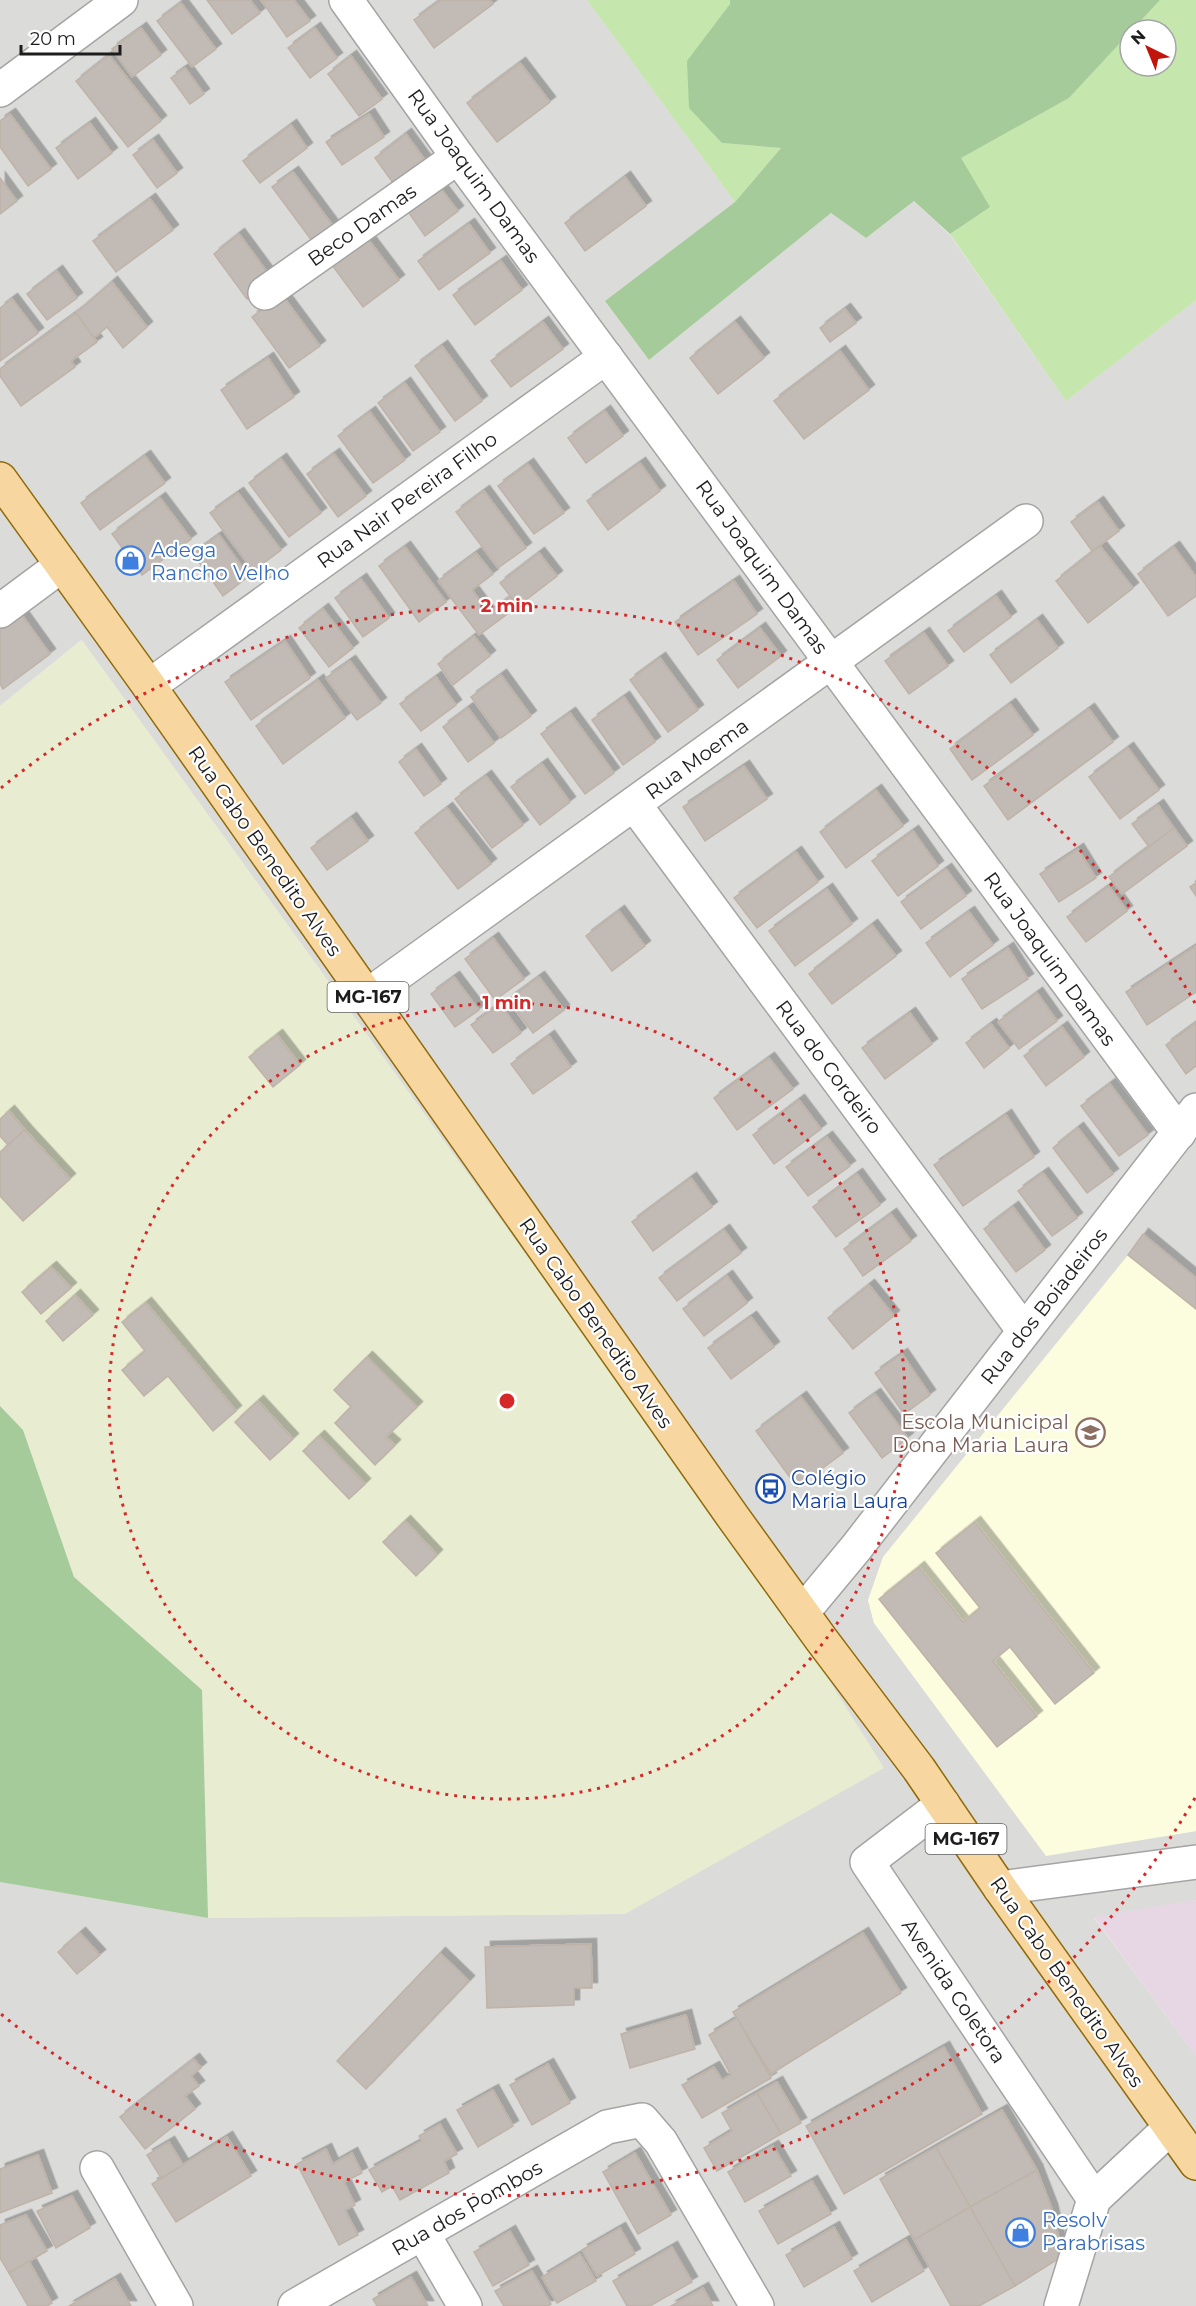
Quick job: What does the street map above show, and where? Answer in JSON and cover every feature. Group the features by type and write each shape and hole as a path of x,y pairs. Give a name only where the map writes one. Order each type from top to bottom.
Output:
{"main road":[{"name":"Rua Cabo Benedito Alves","path":"0,479 149,686 802,1613 919,1769 999,1888 1196,2163"}],"street":[{"path":"0,90 120,0"},
{"name":"Rua Joaquim Damas","path":"346,0 458,157 831,662 1187,1122"},
{"name":"Beco Damas","path":"265,293 458,157"},
{"name":"Rua Nair Pereira Filho","path":"149,686 606,357"},
{"name":"Rua Moema","path":"367,996 1026,521"},
{"path":"0,611 62,565"},
{"name":"Rua do Cordeiro","path":"634,804 1024,1331"},
{"name":"Rua dos Boiadeiros","path":"802,1613 856,1548 1187,1122"},
{"name":"Avenida Coletora","path":"943,1804 867,1862 1094,2199"},
{"path":"999,1888 1196,1862"},
{"name":"Rua dos Pombos","path":"295,2306 607,2127 642,2120 661,2142 757,2306"},
{"path":"1056,2302 1094,2199 1170,2128"},
{"path":"97,2168 176,2306"},
{"path":"423,2234 465,2306"}],"shaded area":[{"path":"0,0 587,0 735,202 605,301 649,360 831,213 866,238 914,201 950,235 1066,401 1196,300 1196,1309 1128,1256 868,1600 874,1623 1046,1855 1196,1831 1196,1900 1094,1918 1196,2056 1196,2306 0,2306 0,1882 208,1918 625,1914 81,640 0,706"},
{"path":"82,640 799,1632 884,1768 625,1914 208,1918 202,1690 74,1577 23,1430 0,1406 0,706"},
{"name":"Escola Municipal Dona Maria Laura","path":"1128,1255 1196,1309 1196,1831 1046,1856 874,1623 868,1600 883,1557"},
{"path":"1196,1900 1196,2056 1094,1917"}],"green space":[{"path":"587,0 730,0 722,143 781,148 735,202"},
{"path":"730,0 1160,0 1143,18 1118,18 1118,45 1069,98 961,158 990,207 950,234 914,201 866,238 831,213 649,360 605,301 735,202 781,148 722,143 689,108 687,61 730,4"},
{"path":"1160,0 1196,0 1196,300 1066,401 950,234 989,207 960,158 1069,98 1118,45 1118,78 1178,78 1178,18 1143,18"},
{"path":"0,1406 23,1430 74,1577 202,1690 208,1918 0,1882"}],"building":[{"path":"207,0 250,0 260,13 232,34"},
{"path":"261,0 294,0 310,21 287,37"},
{"path":"441,0 490,0 493,4 434,48 414,20"},
{"path":"181,3 216,49 192,67 157,21"},
{"path":"141,28 161,55 132,77 112,49"},
{"path":"315,28 337,58 310,78 288,48"},
{"path":"109,55 161,121 128,147 76,81"},
{"path":"351,56 382,99 359,116 328,74"},
{"path":"520,63 550,102 497,142 467,103"},
{"path":"185,68 204,94 190,104 171,78"},
{"path":"10,114 51,169 28,186 0,147 0,121"},
{"path":"369,114 384,137 342,165 326,142"},
{"path":"90,123 112,153 78,179 56,148"},
{"path":"291,125 307,148 260,183 243,161"},
{"path":"406,134 433,171 401,194 375,158"},
{"path":"153,140 177,173 157,188 133,155"},
{"path":"293,172 339,234 318,249 272,187"},
{"path":"625,177 646,206 585,251 565,223"},
{"path":"0,178 17,201 0,214"},
{"path":"441,189 458,211 425,236 409,213"},
{"path":"150,199 173,230 116,272 93,241"},
{"path":"469,224 490,253 439,290 418,261"},
{"path":"239,234 273,280 247,299 214,254"},
{"path":"365,235 399,280 363,307 329,261"},
{"path":"501,261 522,290 475,325 453,295"},
{"path":"57,271 77,298 47,320 27,294"},
{"path":"112,282 147,327 123,348 107,327 94,338 76,313"},
{"path":"282,295 320,346 289,368 252,317"},
{"path":"12,299 38,333 0,361 0,308"},
{"path":"845,309 856,323 830,342 820,328"},
{"path":"76,313 97,342 71,361 75,367 21,406 0,376 0,369"},
{"path":"543,322 563,349 511,387 491,361"},
{"path":"735,322 764,358 718,394 690,358"},
{"path":"442,346 482,401 455,421 415,366"},
{"path":"840,351 869,390 804,439 774,401"},
{"path":"268,358 294,397 247,429 221,390"},
{"path":"405,383 440,432 413,451 378,403"},
{"path":"605,411 623,436 586,463 568,438"},
{"path":"370,412 405,460 373,483 338,436"},
{"path":"334,454 366,496 338,517 307,474"},
{"path":"145,456 165,483 100,530 81,503"},
{"path":"281,459 321,513 289,537 249,483"},
{"path":"640,463 660,491 608,530 587,501"},
{"path":"528,464 564,513 534,534 498,486"},
{"path":"484,491 526,548 498,568 456,512"},
{"path":"238,493 281,550 253,571 210,513"},
{"path":"160,498 191,539 142,575 112,534"},
{"path":"1098,502 1119,531 1092,551 1071,522"},
{"path":"219,535 249,576 223,596 193,554"},
{"path":"1100,546 1133,588 1088,623 1056,581"},
{"path":"405,547 446,602 419,622 379,566"},
{"path":"1174,547 1196,577 1196,596 1168,616 1138,574"},
{"path":"476,553 493,574 472,590 489,613 510,597 518,606 479,635 438,581"},
{"path":"539,553 557,576 518,606 500,583"},
{"path":"361,579 389,618 363,637 335,598"},
{"path":"734,581 757,614 698,655 675,622"},
{"path":"996,596 1011,617 964,652 948,631"},
{"path":"323,609 353,648 329,667 299,628"},
{"path":"19,611 50,654 3,689 0,684 0,625"},
{"path":"1037,620 1058,648 1011,683 990,655"},
{"path":"760,628 781,656 738,688 717,660"},
{"path":"924,633 948,666 909,694 885,661"},
{"path":"474,636 490,656 453,685 438,664"},
{"path":"285,641 310,678 251,720 225,682"},
{"path":"660,658 698,710 668,732 630,680"},
{"path":"350,661 381,703 357,720 326,678"},
{"path":"501,675 531,716 501,738 471,697"},
{"path":"436,677 456,705 421,731 400,704"},
{"path":"318,680 345,718 283,764 256,726"},
{"path":"624,697 655,742 623,765 592,720"},
{"path":"1010,704 1033,735 972,780 950,749"},
{"path":"468,708 494,743 468,762 443,727"},
{"path":"1089,709 1113,742 1008,820 984,786"},
{"path":"570,713 614,773 585,794 541,734"},
{"path":"1128,748 1159,790 1120,819 1089,777"},
{"path":"416,749 441,784 424,796 399,762"},
{"path":"542,764 570,802 540,825 511,787"},
{"path":"744,766 767,799 705,841 683,807"},
{"path":"486,776 523,825 492,848 455,799"},
{"path":"876,790 903,826 846,868 820,832"},
{"path":"1158,805 1174,828 1149,847 1132,824"},
{"path":"447,808 491,864 458,889 415,833"},
{"path":"351,818 368,841 327,870 311,848"},
{"path":"1174,828 1187,846 1122,894 1109,877"},
{"path":"913,831 938,866 898,896 872,861"},
{"path":"1078,849 1096,878 1059,902 1040,874"},
{"path":"796,852 818,882 757,928 734,898"},
{"path":"946,869 966,896 921,929 901,902"},
{"path":"1196,883 1196,896 1190,887"},
{"path":"1109,886 1127,911 1086,942 1067,917"},
{"path":"827,889 852,924 795,966 769,931"},
{"path":"619,911 645,946 612,971 586,936"},
{"path":"969,912 993,945 950,977 926,943"},
{"path":"872,925 896,956 832,1004 809,974"},
{"path":"493,938 524,979 495,1000 465,959"},
{"path":"1196,946 1196,992 1147,1025 1126,992"},
{"path":"1008,948 1028,979 982,1009 962,979"},
{"path":"454,977 479,1010 455,1027 431,994"},
{"path":"539,977 564,1010 533,1033 508,1000"},
{"path":"1037,993 1057,1021 1019,1049 998,1022"},
{"path":"500,1004 521,1033 493,1053 471,1025"},
{"path":"910,1013 932,1044 885,1079 862,1048"},
{"path":"1196,1023 1196,1066 1186,1074 1166,1045"},
{"path":"991,1024 1009,1048 984,1068 966,1043"},
{"path":"1062,1027 1084,1057 1046,1086 1024,1056"},
{"path":"277,1035 300,1065 273,1087 249,1057"},
{"path":"549,1036 571,1067 533,1094 511,1064"},
{"path":"769,1058 793,1089 737,1130 714,1098"},
{"path":"1110,1084 1148,1135 1119,1156 1081,1106"},
{"path":"799,1100 821,1129 774,1164 753,1135"},
{"path":"9,1111 25,1130 8,1145 0,1136 0,1119"},
{"path":"1006,1115 1034,1157 963,1206 934,1165"},
{"path":"1078,1128 1113,1174 1087,1193 1053,1148"},
{"path":"25,1130 70,1179 23,1221 0,1196 0,1152"},
{"path":"827,1137 850,1166 808,1196 786,1167"},
{"path":"1043,1173 1077,1218 1052,1236 1018,1191"},
{"path":"857,1174 880,1205 836,1237 813,1207"},
{"path":"691,1178 712,1207 653,1251 632,1222"},
{"path":"1013,1207 1045,1250 1016,1272 984,1229"},
{"path":"891,1214 911,1241 863,1276 844,1249"},
{"path":"724,1230 741,1253 677,1301 659,1278"},
{"path":"1143,1234 1196,1278 1196,1309 1128,1255"},
{"path":"51,1267 71,1288 41,1314 22,1292"},
{"path":"727,1276 747,1303 704,1336 683,1309"},
{"path":"869,1285 894,1316 853,1349 828,1318"},
{"path":"75,1295 93,1315 63,1341 46,1321"},
{"path":"146,1303 236,1411 213,1431 168,1376 144,1396 122,1370 145,1351 122,1322"},
{"path":"751,1317 774,1347 731,1379 708,1348"},
{"path":"902,1354 930,1395 904,1414 875,1373"},
{"path":"367,1357 417,1407 386,1437 395,1445 375,1465 335,1423 351,1407 334,1390"},
{"path":"875,1394 908,1438 882,1458 849,1413"},
{"path":"801,1397 843,1453 797,1487 756,1431"},
{"path":"258,1401 293,1439 270,1460 235,1422"},
{"path":"319,1436 365,1484 349,1499 303,1451"},
{"path":"405,1521 437,1555 416,1576 383,1542"},
{"path":"975,1522 1094,1673 1055,1704 1010,1647 993,1661 1037,1716 997,1747 879,1599 919,1567 963,1622 980,1608 936,1553"},
{"path":"80,1933 100,1955 77,1974 58,1952"},
{"path":"863,1933 901,1993 771,2074 733,2012"},
{"path":"591,1944 592,1988 574,1988 574,2005 487,2008 485,1947"},
{"path":"440,1953 469,1981 366,2089 337,2061"},
{"path":"686,2015 695,2049 630,2068 621,2034"},
{"path":"737,2018 771,2078 702,2118 682,2085 714,2067 722,2080 731,2075 709,2035"},
{"path":"944,2047 982,2114 844,2194 806,2126"},
{"path":"194,2059 201,2068 191,2076 199,2086 185,2096 195,2109 145,2149 120,2117"},
{"path":"548,2064 570,2103 532,2125 510,2085"},
{"path":"777,2082 801,2123 781,2134 757,2093"},
{"path":"493,2090 513,2126 478,2147 457,2110"},
{"path":"757,2093 781,2134 717,2171 704,2148 732,2131 722,2113"},
{"path":"1002,2110 1037,2170 970,2207 936,2147"},
{"path":"440,2124 457,2154 444,2161 449,2173 400,2200 392,2186 382,2192 369,2170 422,2141 419,2136"},
{"path":"227,2137 251,2176 176,2222 152,2184"},
{"path":"169,2142 183,2165 161,2178 147,2155"},
{"path":"773,2146 791,2176 745,2202 728,2172"},
{"path":"936,2147 970,2207 914,2240 880,2179"},
{"path":"326,2149 333,2164 352,2153 362,2173 344,2182 355,2205 345,2210 358,2235 339,2245 297,2164"},
{"path":"635,2153 671,2215 638,2234 603,2172"},
{"path":"38,2155 52,2193 0,2213 0,2169"},
{"name":"Resolv Parabrisas","path":"1037,2170 1052,2209 1063,2256 1015,2286 970,2207"},
{"path":"812,2181 831,2214 778,2244 759,2211"},
{"path":"72,2196 90,2228 56,2248 37,2211"},
{"path":"970,2207 1015,2286 979,2306 951,2306 914,2240"},
{"path":"26,2215 47,2251 9,2273 0,2258 0,2225"},
{"path":"834,2227 852,2259 804,2287 786,2255"},
{"path":"620,2228 635,2254 597,2276 582,2250"},
{"path":"510,2231 529,2265 493,2286 474,2252"},
{"path":"906,2240 924,2271 872,2302 854,2271"},
{"path":"672,2247 692,2282 650,2306 627,2306 613,2281"},
{"path":"580,2254 596,2281 557,2303 542,2277"},
{"path":"29,2261 52,2303 47,2306 28,2306 9,2273"},
{"path":"532,2271 551,2304 548,2306 504,2306 495,2291"},
{"path":"411,2277 428,2306 377,2306 373,2299"},
{"path":"115,2279 131,2306 69,2306"},
{"path":"703,2288 713,2306 671,2306"}],"place":[{"name":"Adega Rancho Velho","path":"130,561"},
{"name":"Escola Municipal Dona Maria Laura","path":"1090,1433"},
{"name":"Colégio Maria Laura","path":"770,1489"},
{"name":"Resolv Parabrisas","path":"1021,2232"}]}
